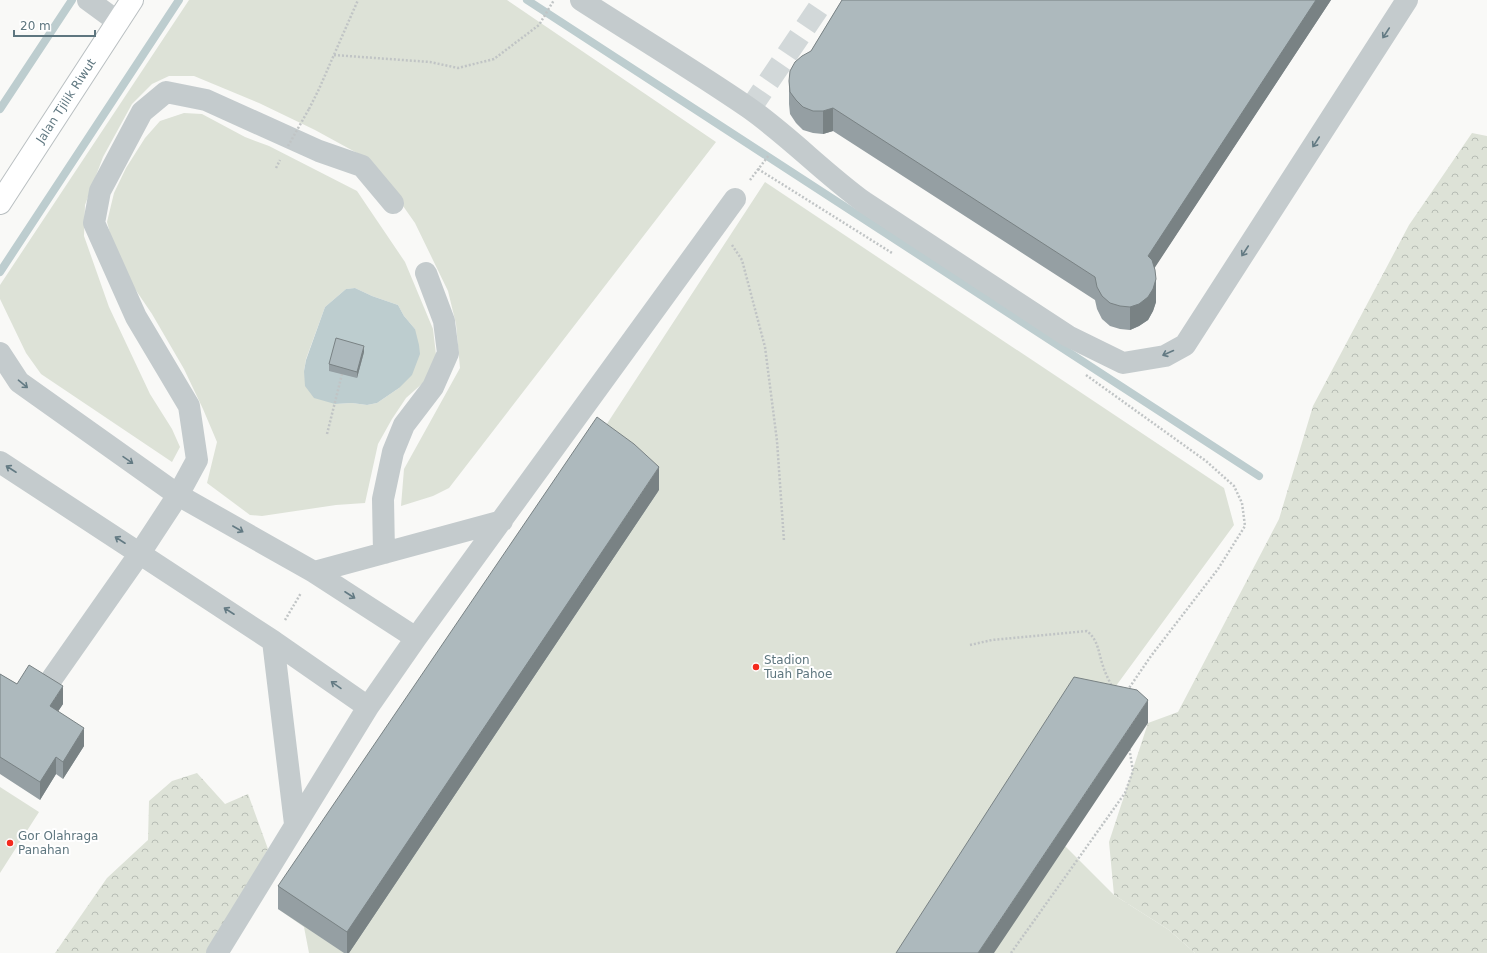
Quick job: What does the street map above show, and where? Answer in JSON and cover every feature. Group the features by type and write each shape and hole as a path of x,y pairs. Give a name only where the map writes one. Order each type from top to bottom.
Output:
{"highway":[{"name":"Jalan Tjilik Riwut","path":"0,203 132,0"}],"street":[{"path":"88,0 118,22"},
{"path":"582,0 750,109 784,136 844,188 864,202 1068,336 1123,363 1165,356 1185,345 1407,0"},
{"path":"0,687 32,707 140,553 178,495 197,460 189,406 136,317 94,223 100,191 142,112 166,92 206,100 319,151 362,166 393,203"},
{"path":"217,953 368,707 416,638 735,199"},
{"path":"384,553 383,499 393,452 404,425 433,387 448,353 444,320 426,273"},
{"path":"0,353 19,382 178,495 314,572 416,638"},
{"path":"0,462 273,641 368,707"},
{"path":"314,572 502,521"},
{"path":"273,641 295,824"}],"path":[{"path":"288,146 319,90 358,0"},
{"path":"334,55 430,62 458,68 494,60 538,25 554,0"},
{"path":"276,168 280,160"},
{"path":"758,169 892,253"},
{"path":"718,223 742,260 764,347 777,441 784,541"},
{"path":"1080,371 1206,461 1234,486 1242,503 1244,526 1218,569 1127,689 1126,696"},
{"path":"327,434 342,374"},
{"path":"273,641 314,572"},
{"path":"970,645 992,640 1087,631 1094,637 1103,666 1112,687 1117,690"},
{"path":"1011,953 1125,793 1132,772 1129,743"}],"green space":[{"path":"189,0 507,0 716,142 449,488 433,496 401,506 404,469 460,368 456,324 448,291 415,223 377,169 357,153 315,130 259,103 194,76 169,76 152,84 132,104 103,157 85,205 84,236 109,307 150,394 172,429 180,447 172,462 41,374 26,353 0,299 0,285"},
{"path":"184,113 202,114 245,137 269,146 357,191 405,262 433,329 437,363 424,382 406,398 378,444 365,503 336,505 262,516 250,515 207,483 217,442 184,369 152,314 133,286 114,248 107,222 114,193 126,168 145,138 160,121","holes":["355,288 398,305 404,316 415,329 399,388 377,403 367,405 352,403 335,404 304,371 306,359 325,307 346,289"]},
{"path":"1472,133 1487,136 1487,953 1195,953 1169,930 1114,895 1109,842 1148,723 1178,712 1279,519 1313,406 1409,225"},
{"name":"Stadion Tuah Pahoe","path":"765,182 1224,488 1234,525 1102,705 1065,846 1114,895 1169,930 1195,953 309,953 304,927 278,909 597,439"},
{"path":"197,773 225,804 248,794 268,849 209,953 55,953 107,878 148,840 149,801 172,781"},
{"name":"Gor Olahraga Panahan","path":"0,787 39,812 0,873"}],"shaded area":[{"path":"355,288 398,305 404,316 415,329 420,354 412,375 399,388 377,403 367,405 352,403 335,404 314,398 305,386 304,371 306,360 325,307 346,289"}],"building":[{"path":"842,0 1316,0 1148,256 1152,260 1155,270 1156,279 1153,289 1148,297 1139,304 1130,307 1110,303 1102,296 1097,287 1095,277 833,108 823,111 813,111 803,107 796,100 790,92 790,71 795,62 811,51"},
{"path":"336,338 364,346 357,372 329,364"},
{"path":"597,417 634,444 659,467 347,932 278,886"},
{"path":"29,665 63,686 50,706 84,728 63,762 56,757 40,782 0,757 0,674 17,684"},
{"path":"1074,677 1137,690 1148,700 978,953 896,953"}],"waterway":[{"path":"0,109 72,0"},
{"path":"0,272 179,0"},
{"path":"527,0 1259,476"}],"tunnel":[{"path":"750,109 824,0"}],"place":[{"name":"Stadion Tuah Pahoe","path":"756,667"},
{"name":"Gor Olahraga Panahan","path":"10,843"}]}
